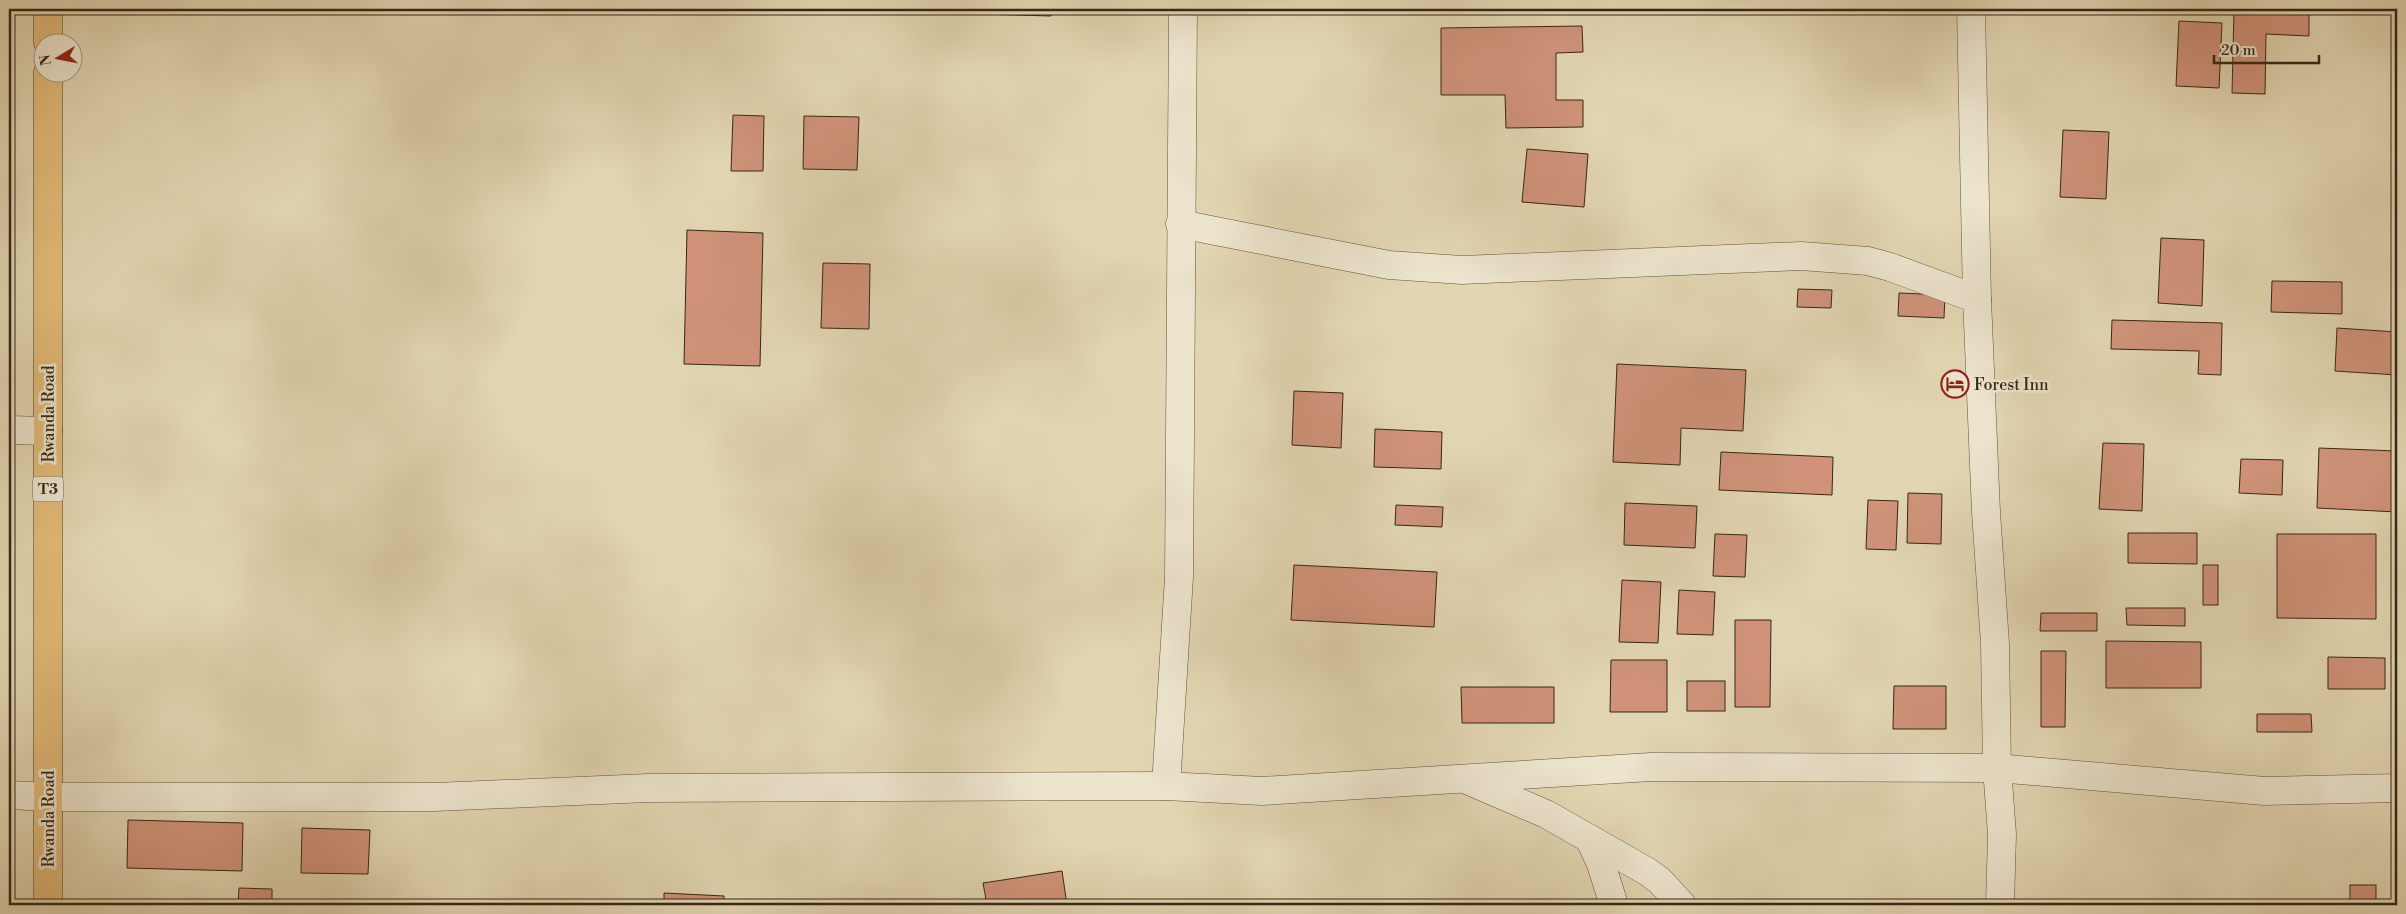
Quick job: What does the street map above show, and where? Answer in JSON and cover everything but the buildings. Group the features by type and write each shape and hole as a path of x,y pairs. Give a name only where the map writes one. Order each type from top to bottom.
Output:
{"highway":[{"path":"48,9 48,32"},
{"name":"Rwanda Road","path":"48,82 48,905"}],"street":[{"path":"1166,786 1179,577 1183,9"},
{"path":"1971,9 1977,299 1986,512 1995,644 1997,768 2002,834 2000,905"},
{"path":"1180,224 1390,265 1462,270 1801,256 1868,261 1890,267 1977,299"},
{"path":"9,430 48,431"},
{"path":"9,795 48,797 435,797 648,788 1166,786 1262,792 1651,767 1997,768 2264,791 2397,788"},
{"path":"1460,778 1539,811 1648,872 1660,881 1682,905"},
{"path":"1590,840 1601,864 1614,905"}],"place":[{"name":"Forest Inn","path":"1955,384"}]}
